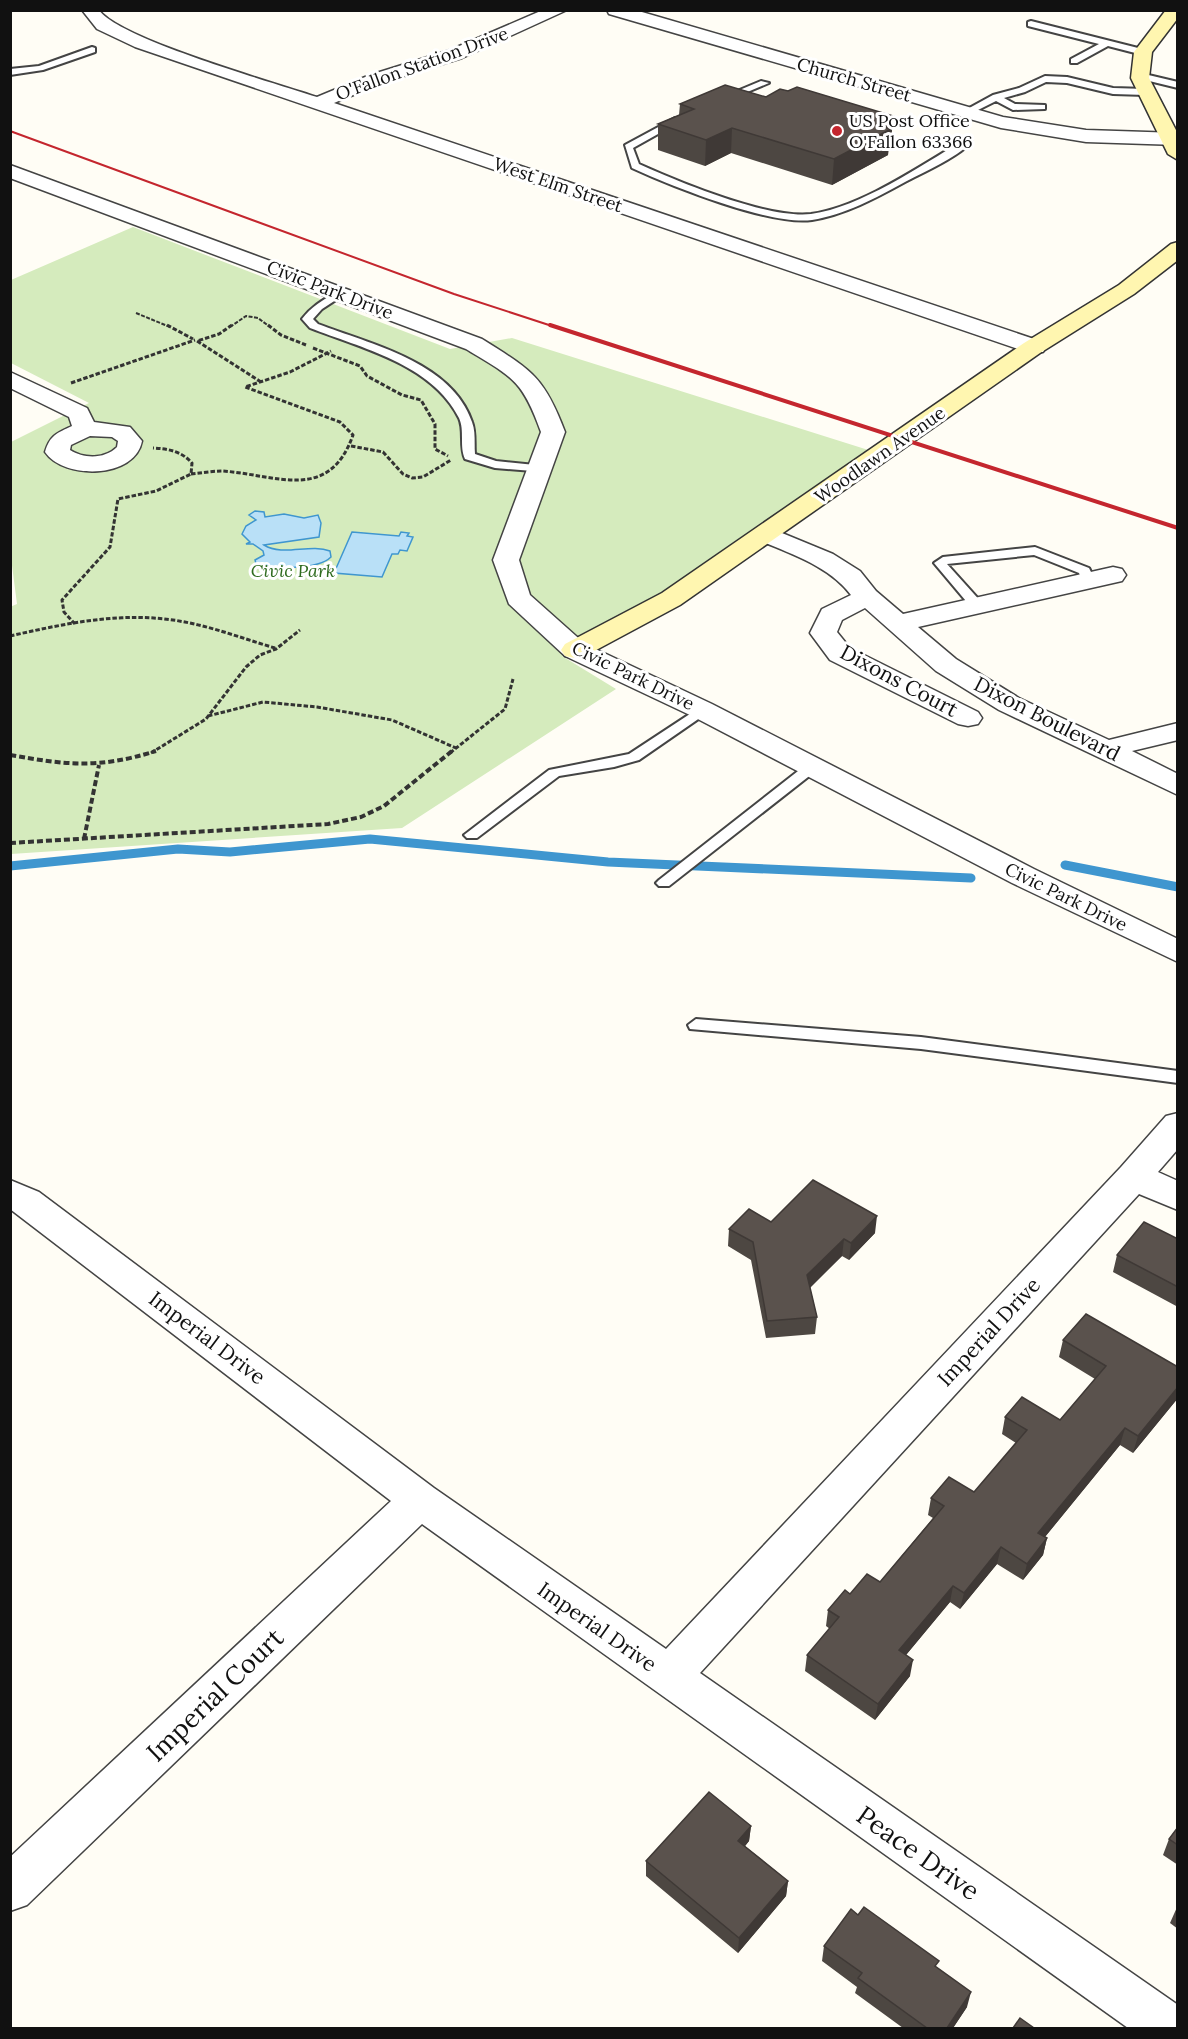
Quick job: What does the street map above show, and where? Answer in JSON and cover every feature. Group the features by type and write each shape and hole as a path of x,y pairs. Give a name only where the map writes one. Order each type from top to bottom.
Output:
{"street":[{"name":"West Elm Street","path":"90,10 96,21 114,32 1035,347"},
{"name":"O'Fallon Station Drive","path":"318,103 376,79 456,54 559,10"},
{"name":"Church Street","path":"615,10 974,114 1086,136 1174,144"},
{"path":"647,20 669,10"},
{"path":"1174,144 1143,84 1143,52 1175,10"},
{"name":"Civic Park Drive","path":"10,171 474,345 521,373 541,399 553,432 541,469 519,519 506,560 518,598 575,650 702,710 1052,891 1178,952"},
{"name":"Woodlawn Avenue","path":"575,650 671,599 1035,347 1143,278 1178,248"},
{"path":"10,379 79,413 85,429"},
{"path":"85,429 110,429 120,432 127,436 129,448 123,454 103,462 78,463 61,457 57,452 60,441 85,429"},
{"name":"Dixon Boulevard","path":"765,534 824,559 851,577 867,597 900,623 946,665 1000,698 1106,748 1178,786"},
{"name":"Dixon Boulevard","path":"741,549 826,585 867,597"},
{"path":"900,623 976,604 1101,578"},
{"name":"Dixons Court","path":"867,597 831,615 823,633 840,654 968,718"},
{"path":"1106,748 1178,730"},
{"name":"Imperial Drive","path":"10,1193 27,1201 420,1500 668,1677 1134,1176 1178,1125"},
{"path":"1134,1176 1178,1197"},
{"name":"Imperial Court","path":"10,1889 420,1500"},
{"name":"Peace Drive","path":"668,1677 1169,2028"}],"lane":[{"path":"1031,24 1143,52"},
{"path":"1074,61 1105,44"},
{"path":"10,72 40,68 92,50"},
{"path":"974,114 996,97 1022,90 1045,79 1067,80 1113,91 1143,84 1175,82"},
{"path":"710,104 764,83"},
{"path":"996,97 1013,107"},
{"path":"974,114 996,108 1042,107"},
{"path":"692,113 628,147 635,166 661,178 774,214 798,218 831,213 899,181 967,142"},
{"path":"340,294 318,307 307,319 314,326 431,376 454,397 467,421 469,456 478,461 541,469"},
{"path":"976,604 940,563 1035,551 1101,578"},
{"path":"472,835 554,773 585,766 614,763 634,757 702,710"},
{"path":"664,883 812,767"},
{"path":"696,1024 921,1043 1178,1077"}],"path":[{"path":"136,313 159,321 196,340 261,382"},
{"path":"41,393 219,334 246,316 258,318 281,335 360,366 367,376 402,395 421,400 435,424 435,448 454,460 445,462 422,478 410,478 398,472 389,455 374,448 351,446"},
{"path":"75,624 64,612 62,600 110,547 118,499 144,496 191,474 226,472 256,479 294,481 322,477 337,468 351,446 353,435 340,422 245,387 290,372 352,341"},
{"path":"129,448 173,449 184,454 192,463 191,474"},
{"path":"10,636 75,624 150,618 176,620 276,649"},
{"path":"10,755 66,765 99,765 125,761 157,751 208,716 246,667 260,655 276,649 300,630"},
{"path":"10,843 328,824 361,817 384,806 505,709 513,679"},
{"path":"208,716 263,702 317,707 392,720 456,748"},
{"path":"84,839 99,765"}],"green space":[{"name":"Civic Park","path":"133,227 450,349 512,338 881,454 622,627 562,656 616,689 402,828 11,854 10,607 17,604 10,550 11,442 89,403 11,363 11,280"}],"water":[{"path":"255,511 264,512 265,517 284,514 304,518 318,515 321,523 319,537 264,545 280,550 322,549 330,551 331,557 306,566 273,567 256,564 255,560 264,555 263,551 253,544 246,544 250,542 242,534 246,526 256,520 249,515"},
{"path":"352,532 399,536 401,532 409,533 407,536 413,537 407,551 400,550 398,554 392,554 382,577 334,573"}],"building":[{"path":"725,85 766,97 780,89 788,91 797,87 893,116 877,125 891,129 834,159 732,128 706,140 658,124 694,109 680,104"},
{"path":"813,1180 877,1216 851,1243 844,1239 807,1275 817,1317 767,1321 753,1242 729,1229 749,1209 771,1222"},
{"path":"1144,1222 1178,1239 1178,1287 1117,1255"},
{"path":"1086,1314 1178,1367 1178,1387 1138,1436 1125,1428 1038,1533 1047,1538 1027,1564 1001,1547 964,1593 953,1586 899,1650 913,1660 878,1704 807,1655 839,1617 828,1610 845,1590 850,1594 867,1574 880,1582 944,1506 931,1498 949,1477 974,1492 1027,1430 1005,1417 1022,1397 1060,1420 1106,1366 1063,1340"},
{"path":"709,1792 751,1826 738,1841 788,1881 739,1938 646,1861"},
{"path":"1178,1827 1178,1845 1169,1839"},
{"path":"864,1907 939,1961 935,1966 971,1992 947,2028 927,2028 858,1978 862,1973 824,1946 851,1909 858,1915"},
{"path":"1020,2018 1034,2028 1013,2028"}],"waterway":[{"path":"10,866 178,849 230,852 370,839 608,862 971,878"},
{"path":"1065,865 1178,887"}],"railway":[{"path":"10,131 454,294 555,327"},
{"path":"550,325 1178,528"}],"place":[{"name":"US Post Office O'Fallon 63366","path":"837,131"}]}
